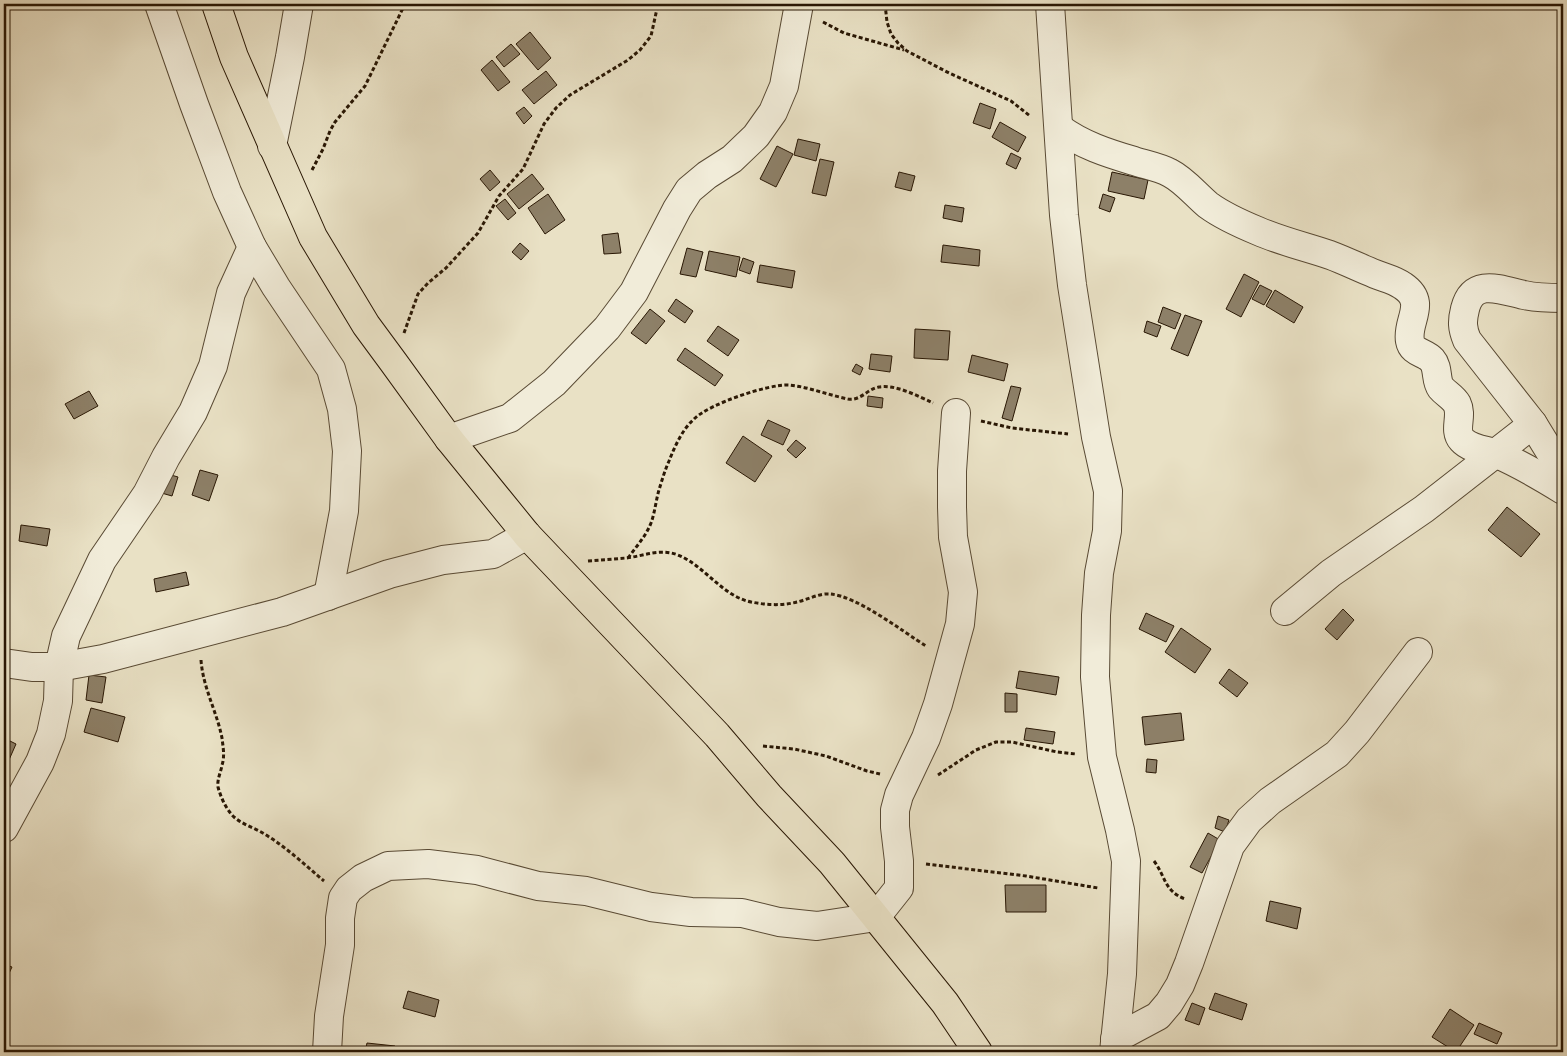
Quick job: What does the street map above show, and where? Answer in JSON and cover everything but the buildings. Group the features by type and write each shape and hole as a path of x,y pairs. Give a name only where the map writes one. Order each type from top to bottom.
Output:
{"highway":[{"path":"216,4 234,57 313,237 366,325 449,439 527,535 717,735 769,796 832,863 945,1003 978,1052"}],"street":[{"path":"159,4 227,192 252,247 276,287 331,369 342,409 347,452 344,511 328,596"},
{"path":"272,146 299,4"},
{"path":"1050,4 1064,215 1070,268 1096,437 1108,491 1107,530 1099,574 1096,615 1095,677 1102,757 1126,862 1122,974 1114,1046"},
{"path":"449,439 510,418 554,383 607,328 634,292 677,209 689,190 707,175 732,159 756,136 773,112 784,86 799,7"},
{"path":"1059,136 1072,137 1098,150 1171,173 1219,213 1277,239 1354,264 1406,287 1416,305 1410,330 1410,342 1414,350 1428,356 1433,361 1441,388 1456,402 1459,408 1457,428 1460,438 1466,444 1496,454 1563,490"},
{"path":"4,828 40,762 51,734 58,701 59,667 66,636 102,560 146,494 193,412 213,366 231,293 252,247"},
{"path":"1563,298 1533,296 1500,288 1483,288 1467,300 1462,329 1467,340 1533,424 1563,473"},
{"path":"327,1052 329,1016 340,945 340,918 343,898 363,878 388,866 428,864 477,870 538,886 586,891 651,907 691,912 742,913 778,922 817,926 876,917 899,888 895,810 899,795 926,738 938,704 960,624 963,592 954,537 952,507 952,471 956,413"},
{"path":"1285,611 1331,573 1424,509 1533,424"},
{"path":"4,662 32,667 78,665 282,612 389,574 443,560 493,554 527,535"},
{"path":"1114,1046 1158,1016 1180,985 1230,846 1249,820 1270,802 1337,754 1357,732 1418,652"}],"path":[{"path":"296,198 335,122 365,86 405,4"},
{"path":"394,363 418,294 446,268 478,233 499,196 523,169 544,124 556,108 570,95 628,60 647,43 655,24 658,4"},
{"path":"885,4 887,22 891,34 907,51"},
{"path":"799,7 844,33 907,51 949,73 1011,101 1059,136"},
{"path":"628,558 646,533 651,522 659,489 681,434 694,418 715,405 767,387 786,385 850,399 862,397 880,387 894,388 956,413 988,423 1012,428 1096,437"},
{"path":"555,565 628,558 657,551 678,555 696,566 721,588 750,602 774,605 828,594 842,596 871,611 949,662"},
{"path":"199,635 201,671 222,744 223,764 218,776 218,785 222,800 235,818 284,848 343,898"},
{"path":"761,746 794,749 826,756 866,771 907,779 932,778 944,773 976,750 996,742 1012,742 1058,752 1102,757"},
{"path":"1151,857 1158,866 1168,888 1174,894 1189,900 1205,918"},
{"path":"899,861 1126,890"}]}
